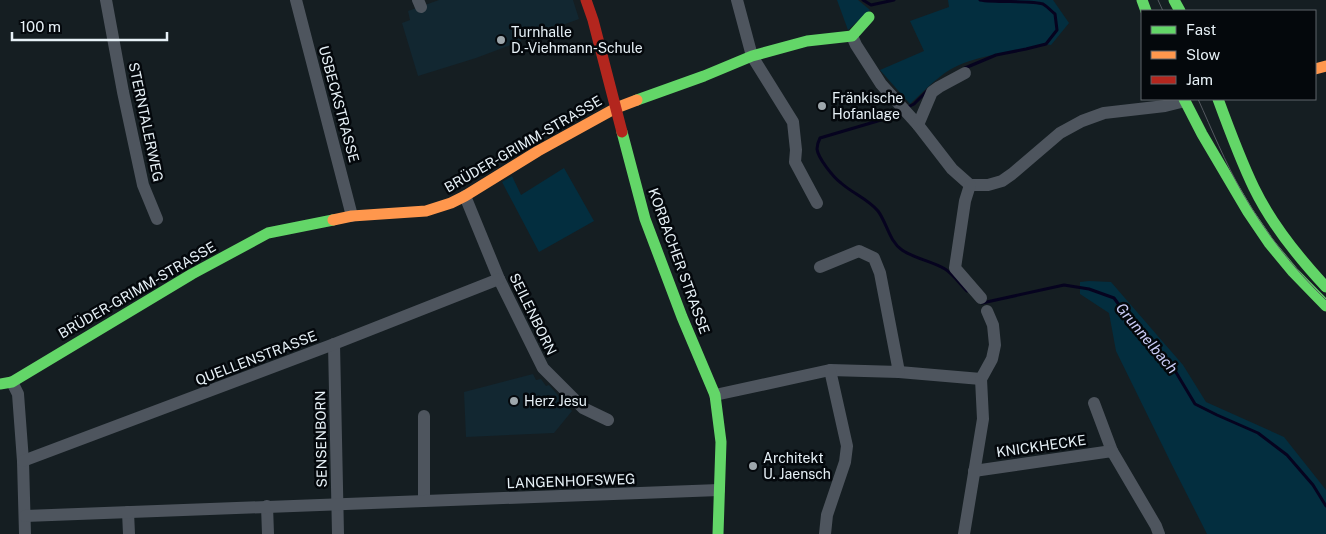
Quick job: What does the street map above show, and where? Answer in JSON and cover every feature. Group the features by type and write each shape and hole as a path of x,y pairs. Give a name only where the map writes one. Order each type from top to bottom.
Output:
{"street":[{"name":"STERNTALERWEG","path":"106,0 143,185 157,219"},
{"name":"USBECKSTRASSE","path":"296,0 352,216"},
{"name":"KORBACHER STRASSE","path":"586,0 593,20 645,219 682,317 715,395 721,442 718,534"},
{"path":"738,0 752,56 793,122 796,150 794,162 817,203"},
{"path":"870,17 852,36 856,45 877,79 897,100 952,169 970,185 988,185 1002,181 1060,133 1082,121 1104,113 1165,106 1188,100 1202,134 1263,235 1293,272 1326,306"},
{"name":"BRÜDER-GRIMM-STRASSE","path":"6,383 192,274 268,232 352,216 426,211 451,203 538,151 616,108 704,76 752,56 807,41 852,36"},
{"path":"914,121 932,92 965,73"},
{"path":"1218,100 1253,187 1265,209 1284,238 1326,287"},
{"path":"970,185 964,201 955,268 981,298"},
{"name":"SEILENBORN","path":"465,196 499,279 543,368 584,408 608,420"},
{"path":"820,267 859,251 874,258 880,273 899,372"},
{"name":"QUELLENSTRASSE","path":"23,462 499,279"},
{"path":"964,534 983,419 981,379 992,359 995,345 993,325 987,311"},
{"name":"SENSENBORN","path":"334,344 338,534"},
{"path":"715,395 830,370 899,372 981,379"},
{"path":"824,534 827,515 845,462 846,446 830,370"},
{"path":"6,383 18,394 23,462 25,534"},
{"name":"KNICKHECKE","path":"1094,403 1112,451 1159,534"},
{"path":"424,416 424,501"},
{"name":"KNICKHECKE","path":"974,470 1112,451"},
{"name":"LANGENHOFSWEG","path":"25,516 719,490"},
{"path":"267,506 268,534"},
{"path":"128,512 129,534"}],"shaded area":[{"path":"439,0 573,0 579,19 520,38 521,41 476,58 418,76 402,23 410,20 408,11"},
{"path":"837,0 858,0 870,10 848,30"},
{"path":"948,0 1053,0 1069,23 1051,45 1040,45 959,65 937,79 910,104 880,70 924,51 910,21 949,7"},
{"path":"564,168 594,221 539,252 502,182 512,176 521,195"},
{"path":"1080,282 1111,282 1183,365 1206,402 1284,437 1326,490 1326,534 1207,534 1116,351 1109,313 1080,294"},
{"name":"Herz Jesu","path":"533,374 536,380 541,379 546,386 549,385 572,411 554,433 466,437 464,392"}],"waterway":[{"name":"Grunnelbach","path":"863,0 871,5 894,0"},
{"name":"Grunnelbach","path":"965,68 996,55 1046,44 1057,30 1055,14 1043,4 980,0"},
{"name":"Grunnelbach","path":"906,108 914,104 928,90"},
{"name":"Grunnelbach","path":"900,111 881,120 820,138 817,146 818,153 826,167 845,187 870,203 878,211 894,242 902,250 945,269 967,291"},
{"name":"Grunnelbach","path":"982,303 1064,285 1089,289 1114,298 1150,347 1174,369 1195,404 1258,433 1287,455 1313,485 1326,506"}],"tram line":[{"path":"1158,0 1163,10"},
{"path":"1198,100 1230,169 1251,207 1280,249 1326,300"}],"traffic: fast":[{"path":"1142,0 1146,10"},
{"path":"1174,0 1179,10"},
{"path":"637,100 704,76 752,56 807,41 852,36 869,17"},
{"path":"1185,100 1202,134 1248,212 1269,243 1293,272 1326,306"},
{"path":"1218,100 1239,155 1261,202 1286,240 1326,287"},
{"path":"622,132 645,219 682,317 715,395 721,442 718,534"},
{"path":"0,384 12,382 192,274 268,233 333,220"}],"traffic: slow":[{"path":"1316,69 1326,66"},
{"path":"333,220 352,216 426,211 451,203 538,151 616,108 637,100"}],"traffic: jam":[{"path":"586,0 622,132"}],"place":[{"name":"Turnhalle D.-Viehmann-Schule","path":"501,40"},
{"name":"Fränkische Hofanlage","path":"822,106"},
{"name":"Herz Jesu","path":"514,401"},
{"name":"Architekt U. Jaensch","path":"753,466"}]}
